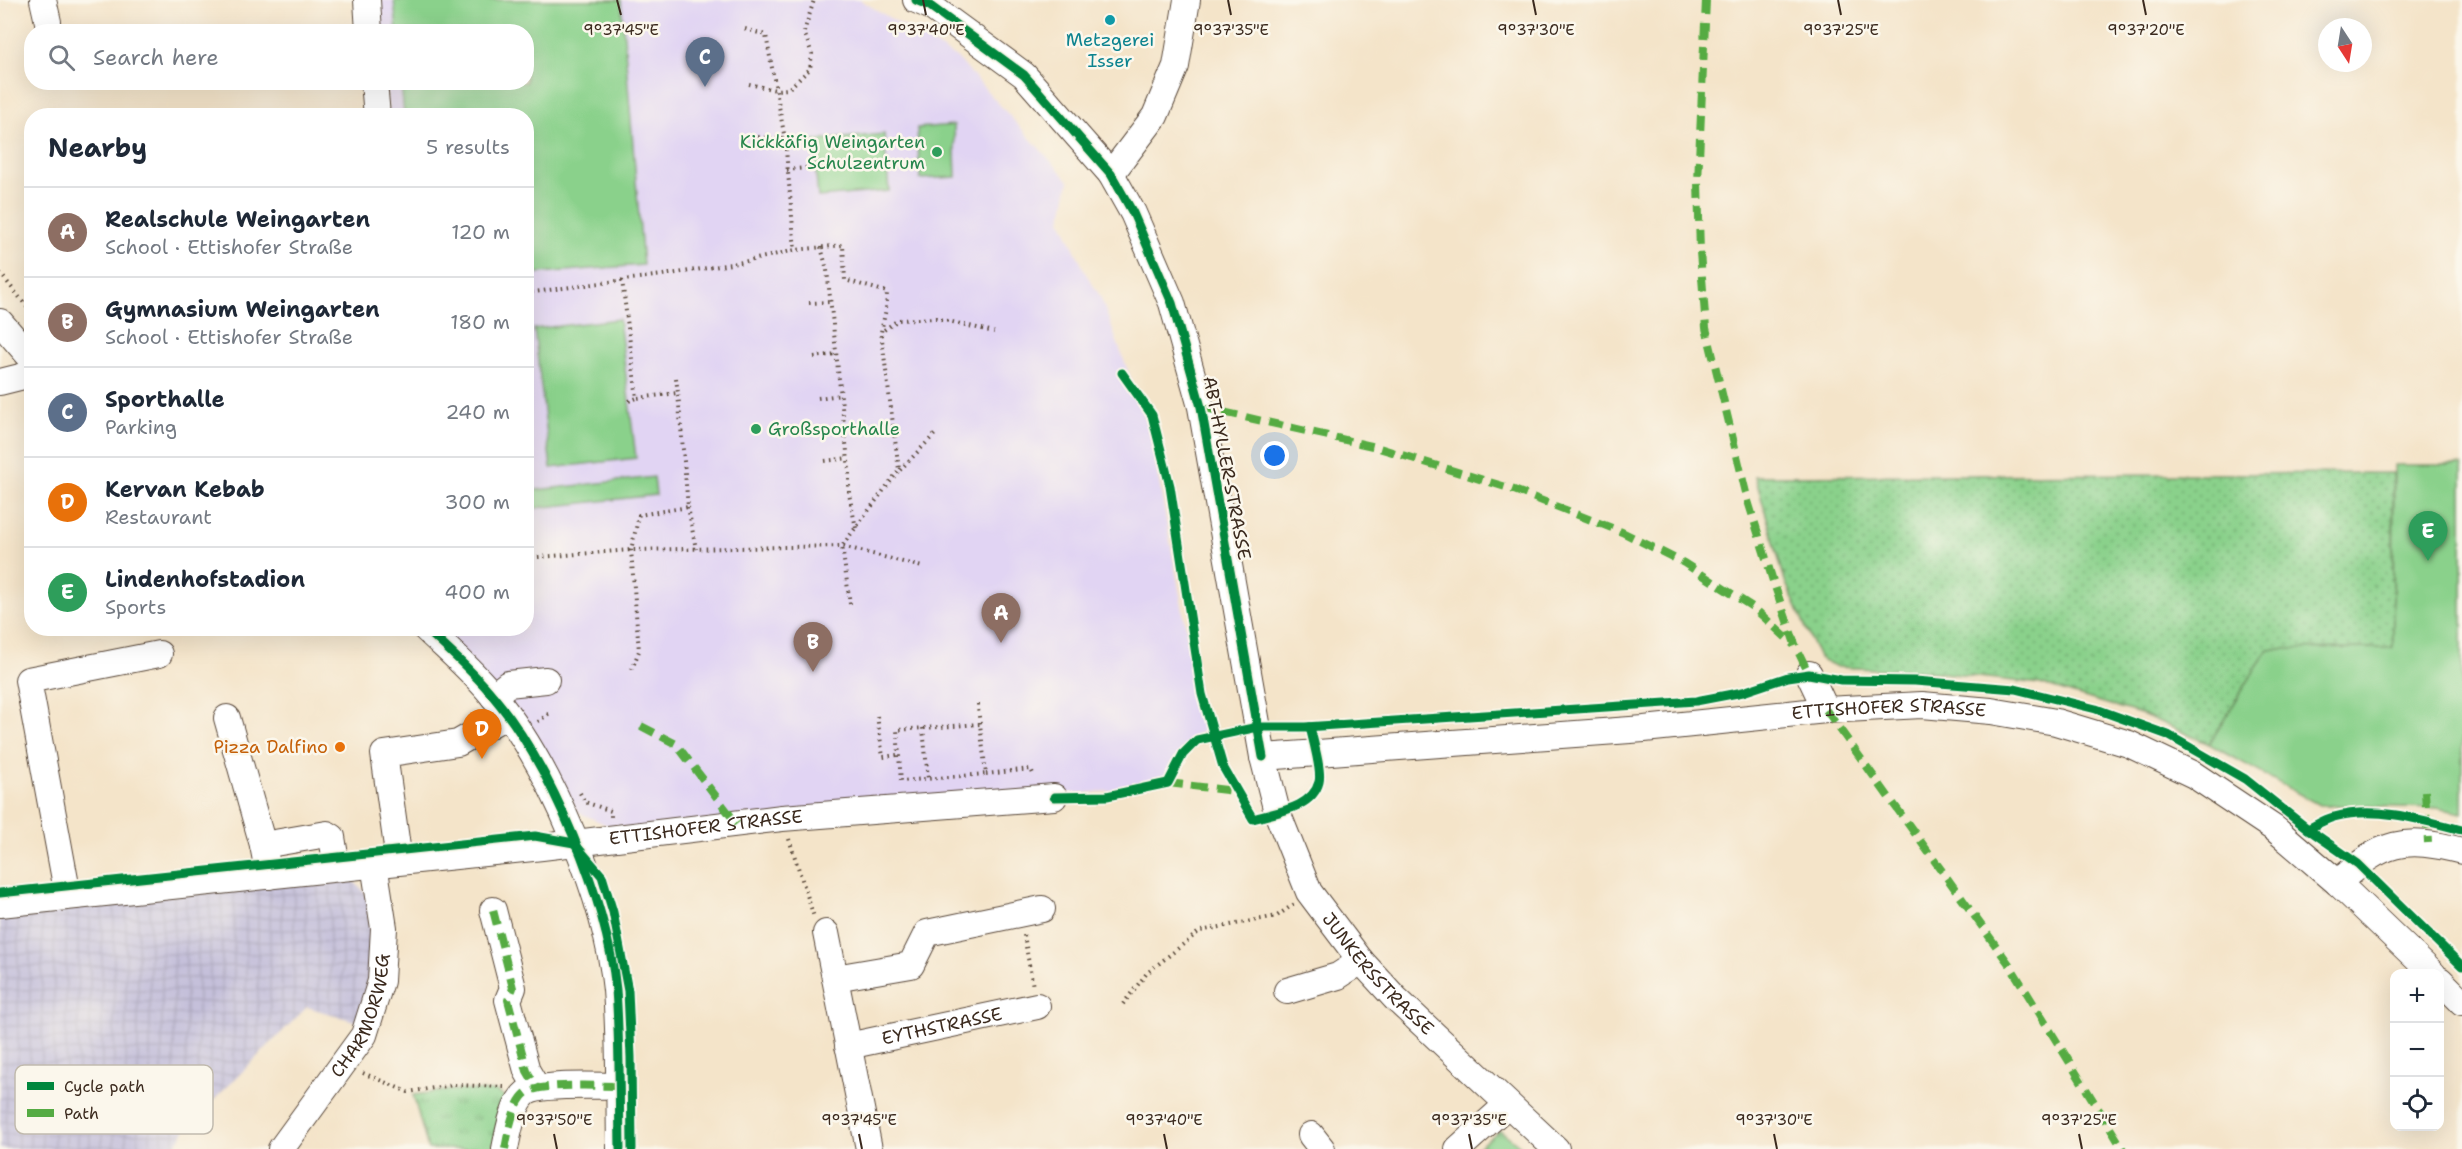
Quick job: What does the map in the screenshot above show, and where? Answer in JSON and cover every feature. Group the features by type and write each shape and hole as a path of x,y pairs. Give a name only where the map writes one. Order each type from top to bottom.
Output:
{"street":[{"path":"367,0 368,24"},
{"name":"ABT-HYLLER-STRASSE","path":"916,0 930,6 1024,75 1110,174 1133,213 1172,303 1201,407 1263,757"},
{"path":"1110,174 1155,116 1176,66 1186,0"},
{"path":"375,90 376,108"},
{"path":"0,322 24,351"},
{"path":"0,382 24,363"},
{"path":"434,636 500,706 520,734 564,813 602,914 616,988 620,1149"},
{"path":"68,896 28,680 159,654"},
{"path":"1809,674 1826,710"},
{"path":"399,861 384,754 458,743 500,706 508,684 546,680"},
{"name":"ETTISHOFER STRASSE","path":"1263,757 1644,729 1826,710 1922,705 1991,711 2056,722 2129,744 2194,775 2264,822 2338,883 2428,969"},
{"path":"227,718 263,845 269,876"},
{"name":"JUNKERSSTRASSE","path":"1263,757 1278,812 1309,892 1361,961 1395,998 1556,1149"},
{"name":"ETTISHOFER STRASSE","path":"0,904 574,843 782,818 1054,797"},
{"path":"263,845 327,834 332,837 338,868"},
{"path":"2338,883 2358,864 2388,846 2428,843 2462,851"},
{"name":"CHARMORWEG","path":"280,1149 364,1035 381,981 384,928 374,864"},
{"path":"493,910 513,988 508,1000 531,1091 510,1121 505,1149"},
{"path":"835,978 911,965 927,933 1031,911"},
{"path":"826,933 869,1149"},
{"path":"1287,991 1338,976 1361,961"},
{"path":"2444,985 2462,1002"},
{"name":"EYTHSTRASSE","path":"848,1046 1037,1006"},
{"path":"531,1091 618,1086"},
{"path":"1458,1149 1507,1105"}],"path":[{"path":"749,84 776,90 788,89 810,69 812,54 804,32 814,0"},
{"path":"745,29 766,35 785,139 795,250"},
{"path":"758,136 785,139"},
{"path":"787,170 815,167"},
{"path":"534,292 743,262 795,250 843,245 845,280 887,292 886,309 880,332 899,470"},
{"path":"821,247 827,270 848,458 849,494 856,528"},
{"path":"0,273 24,303"},
{"path":"622,280 637,398"},
{"path":"808,303 830,302"},
{"path":"880,332 898,320 936,318 994,332"},
{"path":"814,357 836,354"},
{"path":"676,378 688,507 696,549"},
{"path":"629,401 678,393"},
{"path":"818,398 840,394"},
{"path":"850,603 842,546 899,470 936,432"},
{"path":"825,461 848,458"},
{"path":"632,669 639,651 631,550 639,514 688,507"},
{"path":"534,557 631,550 842,546 922,567"},
{"path":"978,704 986,774 900,781 897,730 980,724"},
{"path":"878,716 883,757 897,755"},
{"path":"923,728 928,779"},
{"path":"782,818 812,914 826,933"},
{"path":"1123,1004 1147,973 1200,931 1278,916 1309,892"},
{"path":"1031,911 1037,1006"},
{"path":"344,1064 408,1092 453,1085 531,1091"}],"shaded area":[{"path":"376,0 860,0 958,59 1069,181 1061,220 1086,274 1100,296 1149,428 1205,730 1191,739 1182,750 1166,780 1110,791 620,831 578,812 532,737 440,636 534,636 534,108 388,108 386,90 534,90 534,24 379,24"},
{"path":"349,877 365,892 372,912 372,957 361,1023 307,1007 213,1101 213,1065 15,1065 15,1134 183,1134 173,1149 0,1149 0,913"}],"green space":[{"path":"394,0 621,0 643,265 534,273 534,108 403,108 402,90 534,90 534,24 396,24"},
{"name":"Kickkäfig Weingarten Schulzentrum","path":"954,125 956,177 920,179 917,128"},
{"path":"884,134 889,191 818,197 813,141"},
{"path":"619,319 636,458 551,468 534,329"},
{"path":"2394,465 2462,465 2462,813 2436,808 2319,805 2209,744 2268,649 2393,648"},
{"path":"2393,473 2393,648 2268,649 2209,744 2144,715 2040,684 1935,672 1837,667 1819,658 1785,581 1755,476"},
{"path":"654,477 656,495 534,508 534,490"},
{"path":"451,1090 496,1091 507,1098 492,1149 428,1149 413,1095"},
{"path":"1500,1130 1524,1149 1476,1149"}],"marked path":[{"path":"1706,0 1698,182 1700,252 1706,328 1748,501 1796,647 1809,674"},
{"path":"1201,407 1376,447 1509,488 1622,532 1684,563 1754,608 1794,645"},
{"path":"1826,710 2009,964 2123,1149"},
{"path":"641,726 676,744 737,824"},
{"path":"1168,783 1235,791"},
{"path":"2425,791 2428,843"},
{"path":"493,910 513,988 508,1000 527,1071 537,1088"},
{"path":"505,1149 514,1111 526,1093 556,1086 618,1086"}],"cycle path":[{"path":"916,0 930,6 1024,75 1111,174 1133,213 1172,303 1201,407 1263,757"},
{"path":"1122,373 1152,415 1170,486 1202,694 1223,767 1253,819 1301,804 1315,791 1320,777 1310,727"},
{"path":"433,636 477,678 515,725 555,796 588,876 611,954 616,990 620,1149"},
{"path":"1054,797 1107,796 1168,783 1183,754 1197,740 1258,727 1305,727 1696,701 1743,692 1788,677 1809,674 1841,680 1915,681 2015,689 2096,709 2168,735 2245,779 2308,829 2358,864 2462,966"},
{"path":"2308,829 2331,818 2350,814 2382,813 2462,830"},
{"path":"0,893 535,836 574,843 602,876 613,912 628,991 632,1149"}],"place":[{"name":"Metzgerei Isser","path":"1110,20"},
{"name":"Sporthalle","path":"705,87"},
{"name":"Kickkäfig Weingarten Schulzentrum","path":"937,152"},
{"name":"Großsporthalle","path":"756,429"},
{"name":"Lindenhofstadion","path":"2428,561"},
{"name":"Realschule Weingarten","path":"1001,643"},
{"name":"Gymnasium Weingarten","path":"813,672"},
{"name":"Pizza Dalfino","path":"340,747"},
{"name":"Kervan Kebab","path":"482,759"}]}
